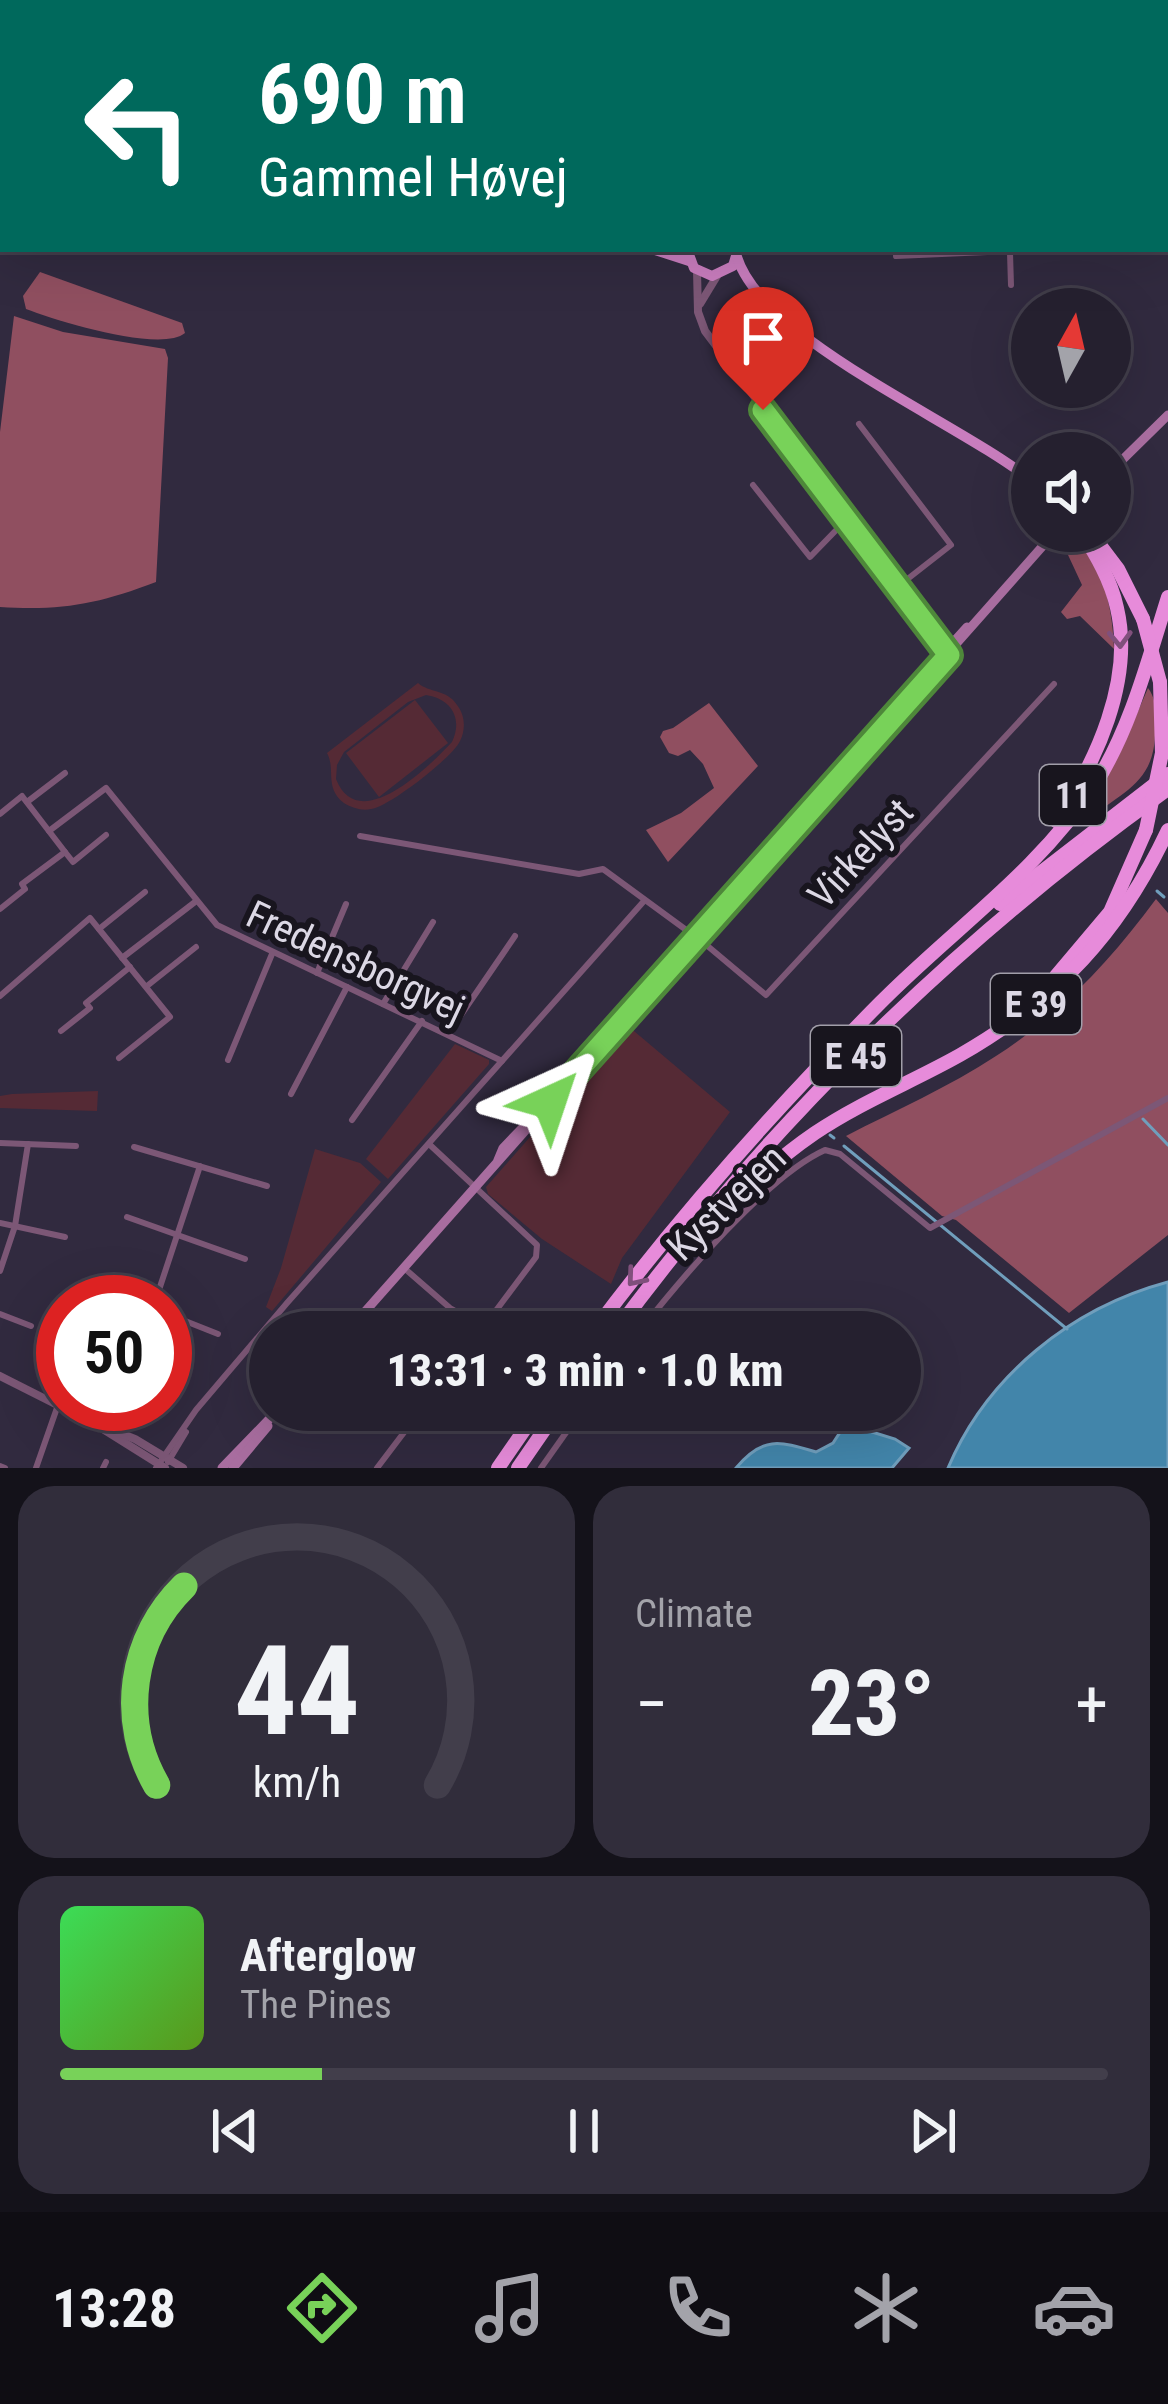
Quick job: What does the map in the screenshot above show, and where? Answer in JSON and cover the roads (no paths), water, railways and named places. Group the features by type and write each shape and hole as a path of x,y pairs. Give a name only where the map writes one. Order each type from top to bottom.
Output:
{"highway":[{"name":"11","path":"882,1000 1043,840 1067,806 1101,737 1116,687 1120,632 1112,591 1094,552"},
{"name":"11","path":"884,1094 1024,1004 1077,955 1110,912 1146,830 1162,752 1160,682 1143,619 1118,569 1103,552"},
{"name":"E 39","path":"822,1064 882,1000 1034,860 1095,783 1140,687 1168,597"},
{"name":"E 45","path":"610,1311 709,1189 822,1064 994,909 1168,773"},
{"name":"E 45","path":"632,1311 773,1137 950,964 1086,850 1168,789"},
{"name":"E 39","path":"661,1274 759,1176 816,1132 1011,1024 1080,965 1127,908 1168,830"},
{"path":"498,1468 524,1431"},
{"path":"518,1468 544,1431"}],"main road":[{"path":"720,274 737,253"},
{"path":"737,253 759,295 796,332 1011,466"},
{"path":"691,260 759,295"},
{"path":"1131,451 1168,415"},
{"path":"365,1311 495,1165 503,1148 628,1015 734,886 771,853 1037,552"},
{"path":"222,1468 258,1431"},
{"path":"233,1468 262,1431"}],"street":[{"path":"896,256 972,252"},
{"path":"1010,252 1011,285"},
{"path":"691,260 698,312 717,349 946,652"},
{"path":"698,312 704,293 720,274"},
{"path":"859,424 951,545 896,588"},
{"path":"753,485 810,557 845,521"},
{"name":"Virkelyst","path":"695,936 766,995 1054,684"},
{"path":"27,802 65,773"},
{"name":"Fredensborgvej","path":"49,831 106,788 218,926 502,1060"},
{"path":"0,814 22,796 73,862 106,835"},
{"path":"360,836 579,874 603,869 695,936"},
{"path":"0,909 25,889 22,884 64,852"},
{"path":"99,929 145,892"},
{"path":"163,1464 206,1398 644,901"},
{"path":"122,958 194,902"},
{"path":"316,973 346,904"},
{"path":"0,996 90,918 170,1017 119,1058"},
{"path":"383,1004 433,922"},
{"path":"448,1034 515,936"},
{"path":"146,988 196,947"},
{"path":"229,1060 272,954"},
{"path":"61,1031 90,1008 86,1003 130,968"},
{"path":"291,1094 346,987"},
{"path":"352,1120 422,1021"},
{"name":"Kystvejen","path":"658,1311 708,1251 796,1167 826,1150 840,1154 930,1228 1168,1099"},
{"path":"0,1143 76,1146"},
{"path":"0,1271 15,1226 28,1144"},
{"path":"429,1144 534,1241 538,1251 495,1311"},
{"path":"134,1147 267,1186"},
{"path":"165,1275 200,1166"},
{"path":"127,1217 245,1258"},
{"path":"0,1223 65,1237"},
{"path":"404,1268 455,1311"},
{"path":"0,1314 31,1326"},
{"path":"192,1324 218,1334"},
{"path":"0,1376 36,1394"},
{"path":"36,1468 49,1431"},
{"path":"114,1431 135,1439 163,1464 183,1468"},
{"path":"376,1468 405,1431"},
{"path":"541,1468 567,1431"}],"water":[{"path":"1168,1282 1168,1468 948,1468 985,1404 1036,1350 1098,1309"},
{"path":"841,1431 872,1431 909,1448 892,1468 736,1468 763,1446 792,1445 816,1452 833,1443"}],"waterway":[{"path":"1157,891 1164,897"},
{"path":"1143,1119 1168,1145"},
{"path":"830,1135 834,1138"},
{"path":"844,1146 1067,1329"}]}
